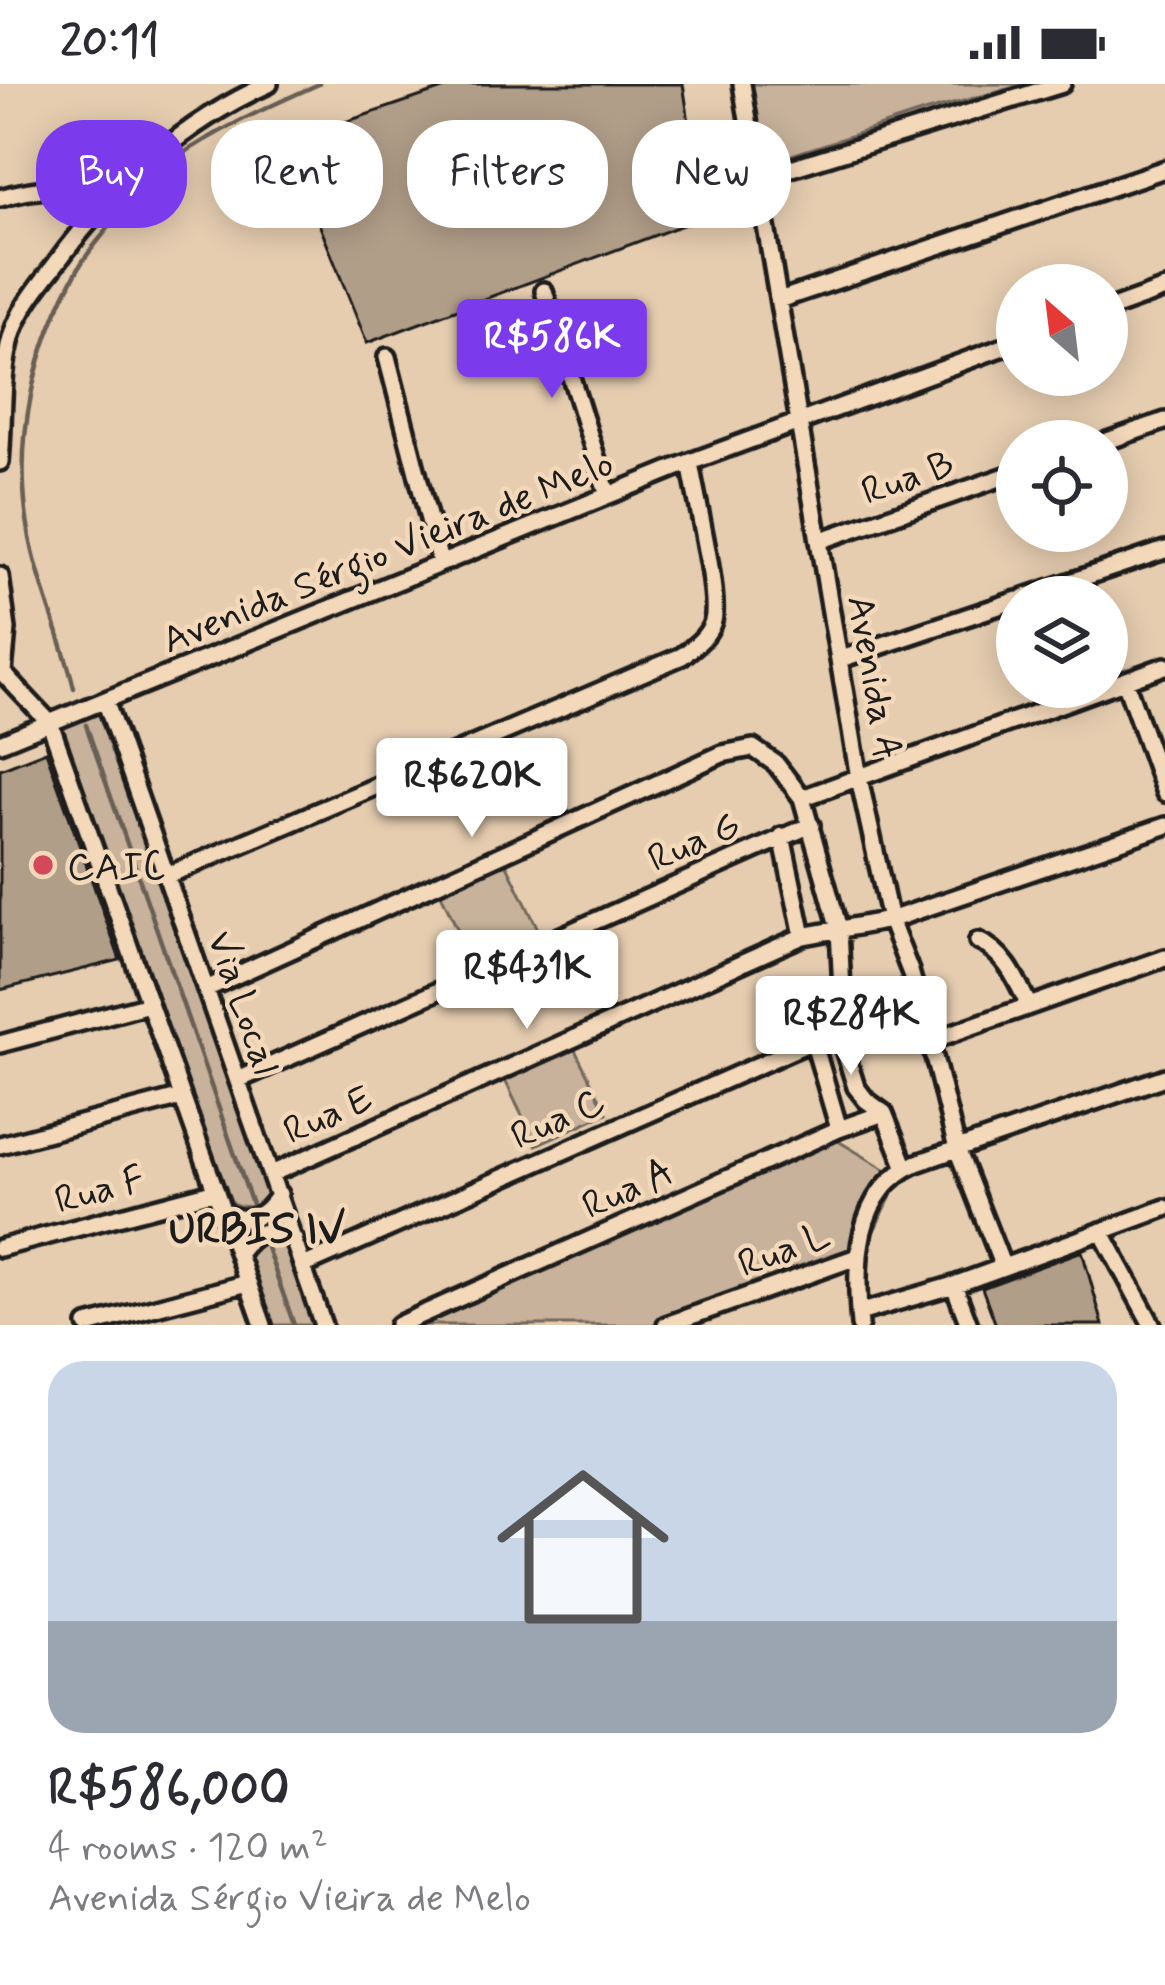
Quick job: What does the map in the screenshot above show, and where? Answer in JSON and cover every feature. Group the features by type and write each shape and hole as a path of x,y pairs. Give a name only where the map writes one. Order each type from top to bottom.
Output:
{"street":[{"path":"187,131 269,84"},
{"name":"Avenida A","path":"742,84 749,120"},
{"path":"791,168 1062,84"},
{"path":"779,300 1165,169"},
{"path":"0,198 36,189"},
{"path":"0,462 11,336 35,292 86,228"},
{"name":"Avenida A","path":"767,228 859,778 890,920 910,970 957,1149 1004,1267"},
{"path":"1128,302 1165,289"},
{"path":"544,291 608,495"},
{"path":"800,421 996,350"},
{"path":"387,357 440,562"},
{"name":"Avenida Sérgio Vieira de Melo","path":"0,743 440,562 800,421"},
{"path":"1128,434 1165,421"},
{"path":"166,876 682,656 702,640 713,620 713,594 690,463"},
{"name":"Rua B","path":"819,541 996,479"},
{"path":"1087,576 1165,550"},
{"path":"0,576 7,628 1,671 50,723 263,1325"},
{"path":"841,659 996,606"},
{"path":"1128,680 1165,666"},
{"path":"1128,689 1165,793"},
{"name":"Via Local","path":"105,700 323,1325"},
{"path":"802,798 1051,708"},
{"path":"206,989 722,754 752,748 776,764 802,798 839,929 842,991 838,1030 856,1087 884,1112 906,1168"},
{"name":"Rua G","path":"238,1080 811,825"},
{"name":"Rua E","path":"272,1174 803,936 890,920 1165,826"},
{"path":"782,836 803,936"},
{"path":"978,941 998,953 1030,1006"},
{"path":"930,1042 1165,958"},
{"path":"0,1045 149,1004"},
{"name":"Rua C","path":"303,1266 838,1030"},
{"path":"814,1040 839,1129"},
{"path":"857,1257 869,1211 891,1179 906,1168 1165,1077"},
{"path":"0,1144 182,1097"},
{"name":"Rua A","path":"398,1325 884,1112"},
{"name":"Rua F","path":"0,1248 216,1191"},
{"path":"224,1213 252,1219 269,1209 278,1194"},
{"path":"860,1319 1165,1208"},
{"path":"238,1253 266,1231 294,1238"},
{"path":"1101,1231 1152,1325"},
{"name":"Rua L","path":"666,1325 857,1257 860,1319"},
{"path":"87,1325 248,1283"},
{"path":"954,1285 970,1325"}],"shaded area":[{"path":"752,84 1025,84 791,155 791,120 757,120"},
{"path":"98,710 104,713 268,1188 265,1202 256,1205 232,1203 165,1026 63,727"},
{"path":"504,859 539,931 472,960 439,890"},
{"path":"571,1042 607,1113 536,1145 502,1074"},
{"path":"828,1135 900,1178 867,1245 656,1325 414,1325"},
{"path":"269,1235 285,1239 295,1255 320,1325 269,1325 246,1261 249,1250"}],"building":[{"path":"457,84 683,84 689,120 632,120 632,228 675,228 367,343 321,228 383,228 383,120 351,120"},
{"name":"CAIC","path":"46,751 120,960 0,990 0,769"},
{"path":"1082,1251 1103,1325 996,1325 982,1288"}],"waterway":[{"path":"74,688 34,557 25,503 31,396 50,328 84,259 155,175 225,129 319,84"},
{"path":"86,725 254,1210"},
{"path":"265,1242 294,1325"}],"place":[{"name":"CAIC","path":"43,865"}],"district":[{"name":"URBIS IV","path":"257,1228"}]}
